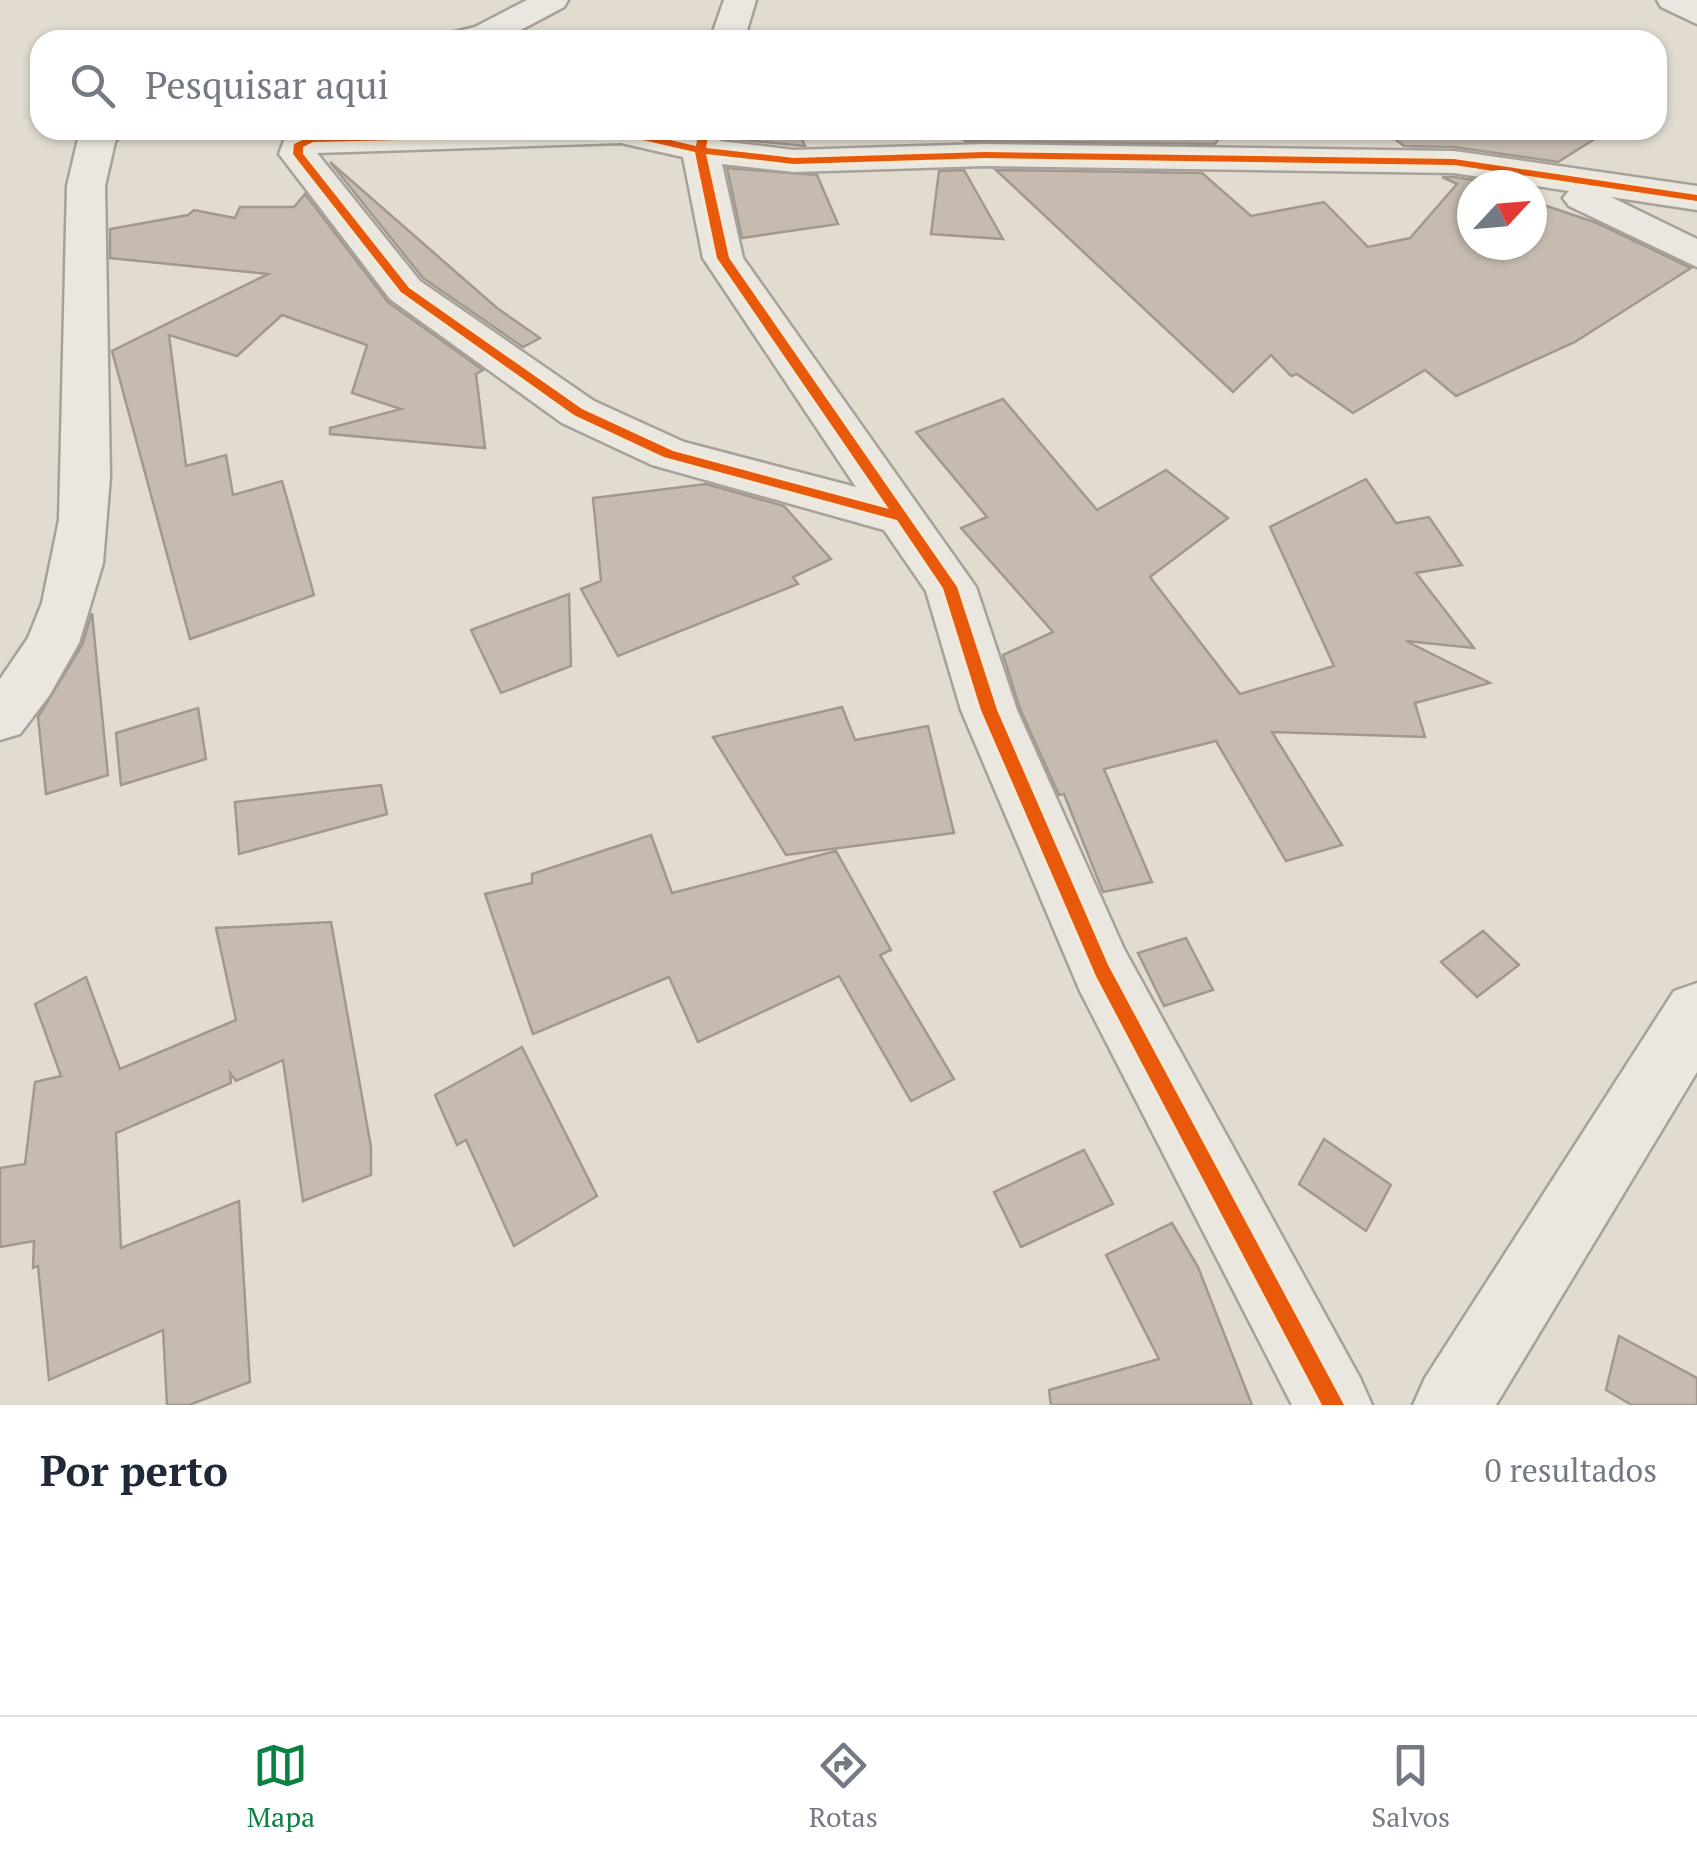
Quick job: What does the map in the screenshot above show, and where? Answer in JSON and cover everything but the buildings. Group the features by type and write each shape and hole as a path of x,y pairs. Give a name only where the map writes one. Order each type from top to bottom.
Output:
{"street":[{"path":"495,30 552,0"},
{"path":"730,30 740,0"},
{"path":"1673,0 1697,14"},
{"path":"0,718 49,656 72,596 87,515 86,186 97,140"},
{"path":"308,140 298,146 298,154 405,290 578,412 669,454 902,517"},
{"path":"1334,1405 1102,970 990,710 950,587 723,258 702,140 794,161 985,155 1454,162 1502,170"},
{"path":"1547,177 1697,198"},
{"path":"1547,180 1697,255"},
{"path":"1452,1405 1697,1012"}],"cycle path":[{"path":"309,140 298,146 298,154 405,290 578,412 669,454 902,517"},
{"path":"656,140 700,150 794,161 985,155 1454,162 1697,198"},
{"path":"702,140 700,150 723,258 950,587 989,710 1102,970 1333,1405"}]}
